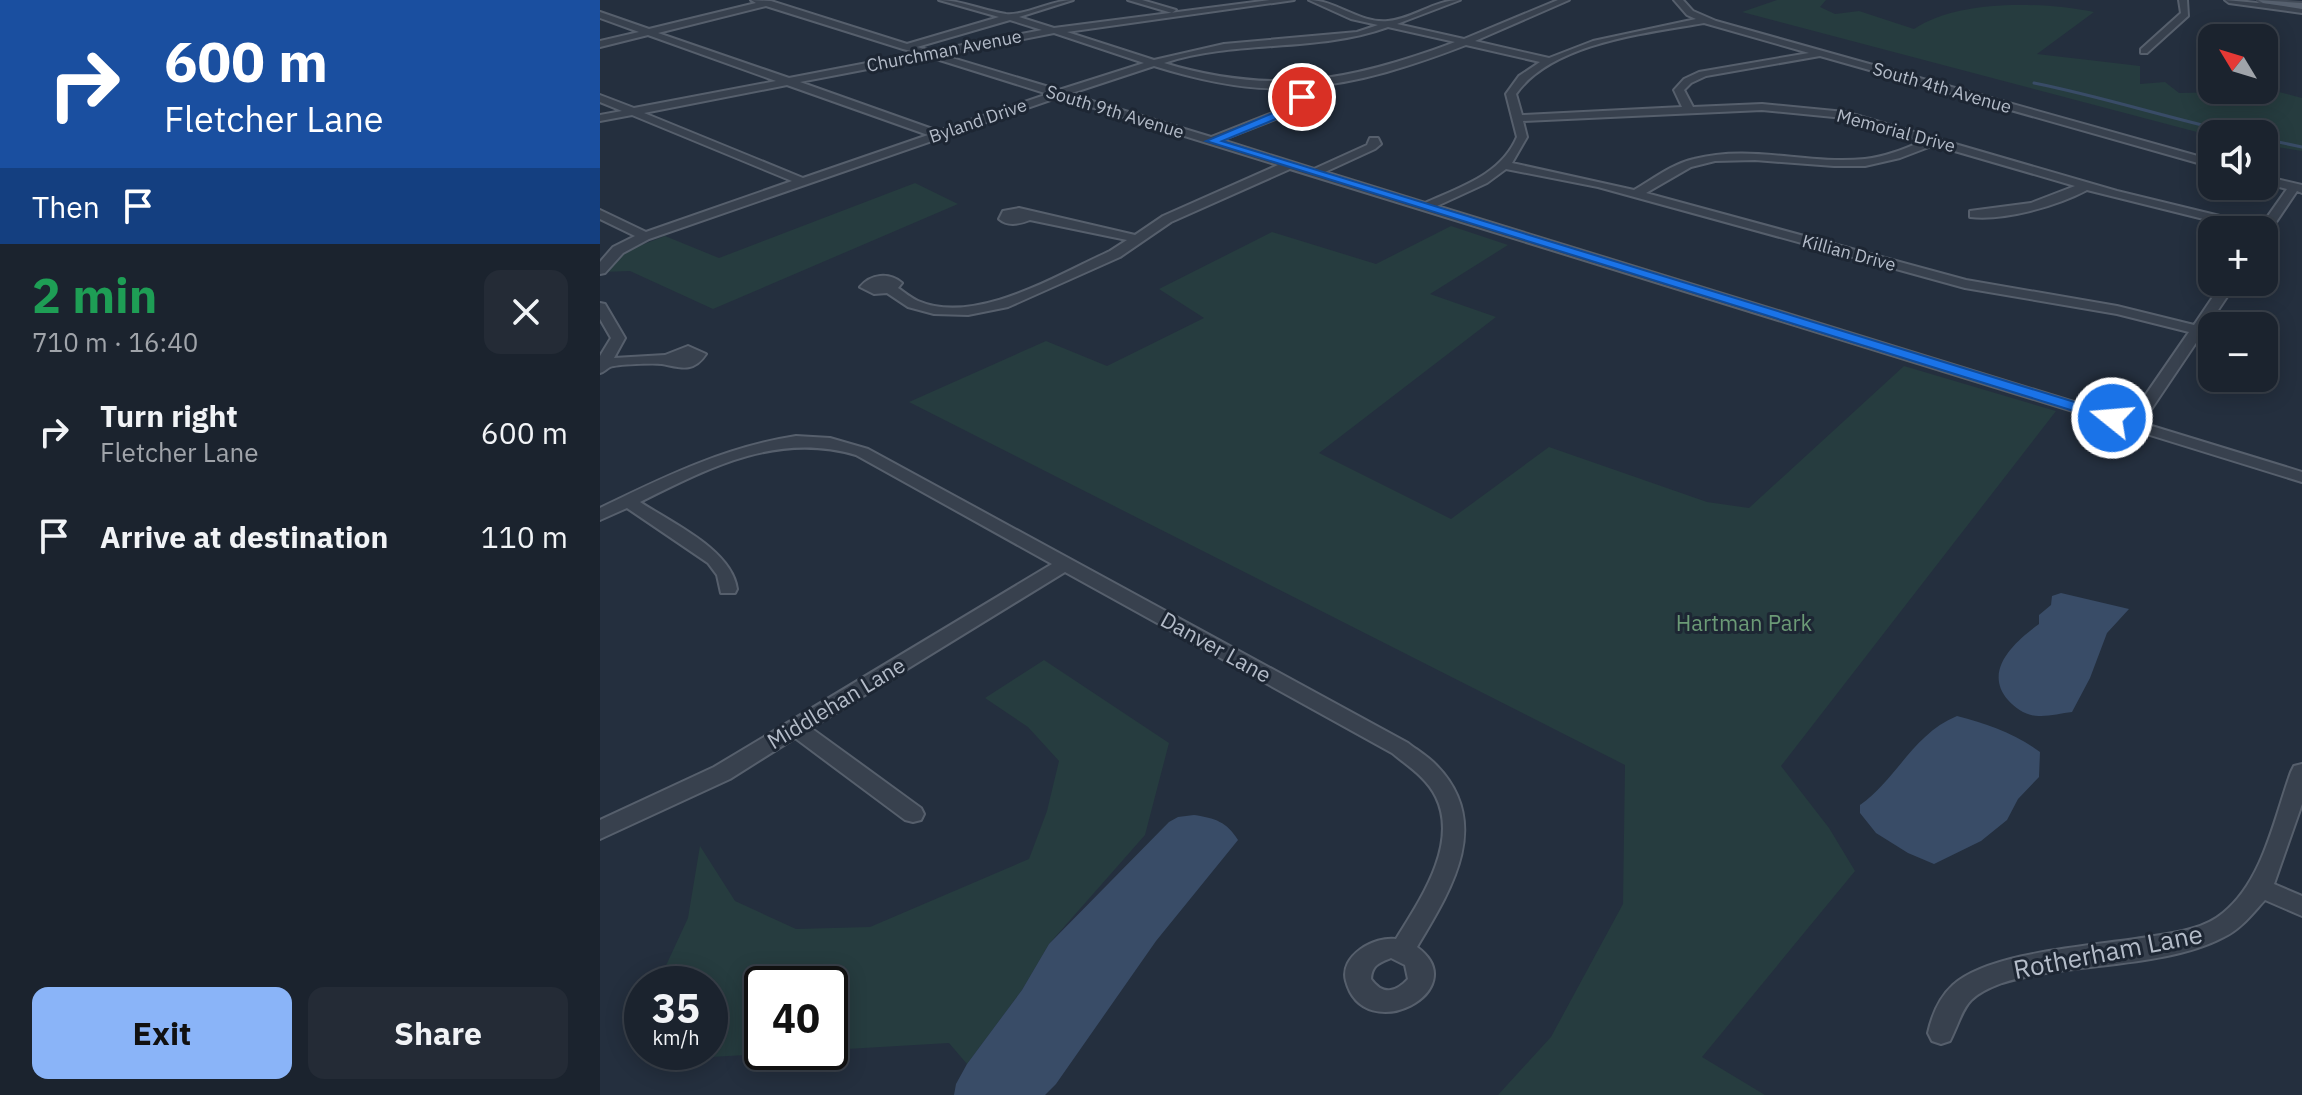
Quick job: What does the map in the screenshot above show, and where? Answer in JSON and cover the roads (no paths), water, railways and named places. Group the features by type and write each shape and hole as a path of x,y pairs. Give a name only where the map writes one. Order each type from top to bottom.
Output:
{"main road":[{"path":"2263,0 2302,6"},
{"path":"2288,0 2302,6"}],"street":[{"name":"South 9th Avenue","path":"755,0 2302,477"},
{"path":"600,44 779,0"},
{"path":"943,0 1054,31 1091,45 1238,83 1299,85 1392,67 1464,42 1565,0"},
{"path":"906,47 1069,0"},
{"path":"1132,0 1184,13"},
{"name":"Churchman Avenue","path":"600,118 1054,31 1290,0"},
{"path":"1313,0 1343,14 1550,61"},
{"name":"Byland Drive","path":"645,236 1158,63 1209,49 1337,39 1390,25 1456,0"},
{"name":"South 4th Avenue","path":"1678,0 1687,11 1704,20 2198,160"},
{"path":"2144,51 2185,14 2183,0"},
{"path":"2229,0 2302,6"},
{"path":"600,15 939,135"},
{"path":"1426,207 1484,178 1504,165 1520,147 1522,137 1510,100 1515,85 1525,74 1550,61 1611,39 1704,20"},
{"path":"1690,110 1682,101 1679,90 1696,75 1719,69 1785,62 1820,53"},
{"path":"1211,141 1291,108 1302,97 1299,85"},
{"path":"600,98 803,182"},
{"name":"Memorial Drive","path":"1517,118 1762,107 1807,109 1869,120 2085,186 2207,216"},
{"path":"1314,173 1371,147 1375,144 1374,140"},
{"path":"1636,194 1680,168 1707,160 1761,156 1830,163 1863,162 1891,158 1936,140"},
{"path":"888,288 913,304 934,310 968,311 992,307 1107,258 1157,225 1282,163"},
{"name":"Killian Drive","path":"1504,165 1636,194 1965,284 2117,310 2197,330"},
{"path":"2275,216 2298,188 2278,183"},
{"path":"1974,214 2043,205 2063,199 2085,186"},
{"path":"600,214 645,236"},
{"path":"1029,216 1138,239"},
{"path":"600,252 645,236"},
{"path":"600,270 618,250 645,236"},
{"path":"2133,425 2220,296"},
{"path":"602,366 618,338 603,315"},
{"path":"602,366 668,359"},
{"name":"Danver Lane","path":"600,515 745,451 788,442 822,442 862,452 1400,748 1430,772 1452,812 1454,845 1446,877 1402,950"},
{"path":"629,502 714,559 726,574 728,589"},
{"name":"Middlehan Lane","path":"600,830 722,773 1065,564"},
{"path":"796,728 913,814"},
{"name":"Rotherham Lane","path":"1941,1033 1955,999 1983,978 2009,970 2175,943 2205,934 2232,920 2261,888 2302,772"},
{"path":"2261,888 2302,906"}],"water":[{"path":"2061,593 2129,609 2107,633 2090,678 2072,712 2031,715 2008,700 2001,689 2000,667 2012,648 2039,624 2039,615 2051,605 2052,596"},
{"path":"1957,716 2000,730 2040,752 2039,777 2018,799 2007,820 1981,841 1934,864 1908,853 1876,833 1860,813 1860,805 1885,783 1928,734"},
{"path":"1194,815 1220,822 1238,840 1156,941 1056,1084 1045,1095 954,1095 956,1084 967,1064 1022,990 1049,944 1169,822"}],"waterway":[{"path":"2034,83 2198,124"},
{"path":"2278,142 2302,147"}],"park label":[{"name":"Hartman Park","path":"1744,623"}]}
